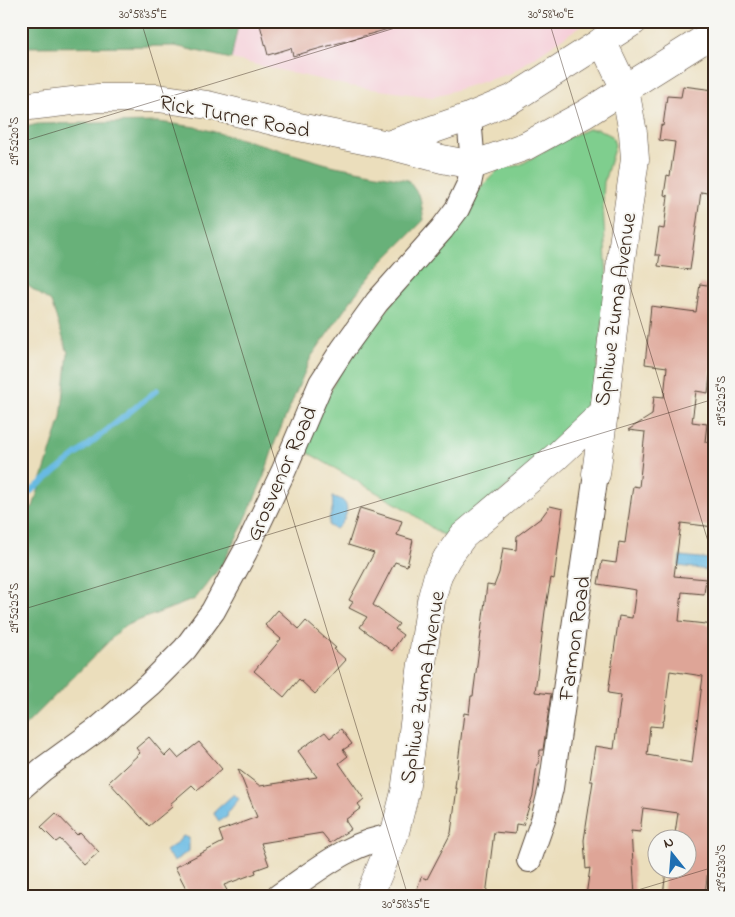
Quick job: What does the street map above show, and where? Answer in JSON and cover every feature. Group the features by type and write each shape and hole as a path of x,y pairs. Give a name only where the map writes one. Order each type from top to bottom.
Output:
{"street":[{"name":"Rick Turner Road","path":"388,144 469,117 512,99 634,21"},
{"name":"Rick Turner Road","path":"21,107 98,98 158,98 208,105 289,125 388,144 442,160 473,165 526,146 585,114 714,33"},
{"name":"Sphiwe Zuma Avenue","path":"369,896 394,836 405,792 426,633 431,601 438,575 447,558 463,536 558,456 604,412 621,259 636,159 625,88 602,41"},
{"name":"Grosvenor Road","path":"21,788 98,729 150,684 185,649 213,611 245,552 284,470 321,382 377,302 442,229 457,209 469,184 473,165 469,117"},
{"name":"Farmon Road","path":"529,860 543,820 551,788 604,412"},
{"path":"558,456 583,463 596,474"},
{"path":"278,896 351,848 373,840 394,836"}],"shaded area":[{"path":"21,21 588,21 511,73 433,97 349,86 175,46 21,47"}],"green space":[{"path":"21,21 239,21 231,59 175,46 21,47"},
{"path":"158,122 196,127 330,165 408,180 420,197 424,220 382,262 355,295 311,357 275,442 263,479 243,525 222,565 195,599 124,626 21,730 21,511 33,507 61,418 68,353 51,302 21,281 21,128 38,124"},
{"path":"588,129 598,129 612,136 615,145 604,182 603,203 607,283 594,399 545,454 448,537 439,533 407,510 305,451 312,428 345,361 427,260 483,185 499,169 520,165 563,140"}],"water":[{"path":"332,497 343,501 347,510 344,520 336,529 329,526 329,518 333,506"},
{"path":"680,556 710,559 712,562 711,568 707,570 679,566"},
{"path":"234,794 239,799 228,812 227,817 219,821 214,814 215,811"},
{"path":"183,836 189,838 189,851 174,861 165,851 176,844"}],"building":[{"path":"259,21 398,21 399,26 293,56 291,48 268,55"},
{"path":"683,86 714,90 714,194 701,192 690,270 658,266 660,255 655,255 659,228 664,229 668,196 664,195 667,175 670,176 675,142 659,140 661,125 663,126 667,96 681,97"},
{"path":"700,284 714,286 714,344 708,393 696,391 692,422 707,424 705,442 714,443 714,527 681,523 674,576 706,579 704,594 682,592 679,621 714,625 714,814 705,896 663,896 665,880 698,880 698,830 675,830 678,813 643,808 640,832 631,831 635,896 586,896 590,868 586,869 584,840 593,781 590,781 595,746 614,749 621,695 608,693 619,616 632,618 636,590 598,584 602,561 616,563 619,542 625,543 633,486 639,487 645,432 628,430 652,415 654,396 664,397 667,367 645,364 651,306 696,312","holes":["670,671 703,676 692,763 647,755 650,726 662,727 664,721"]},
{"path":"550,506 563,509 554,579 551,578 545,611 535,692 551,694 543,750 540,750 533,795 523,825 516,824 515,834 494,832 486,896 415,896 421,877 427,879 451,833 464,713 469,714 471,696 473,696 487,585 494,586 499,573 503,548 516,550 517,536 541,518"},
{"path":"360,508 402,521 397,535 413,540 407,566 395,562 373,605 399,624 395,629 403,635 392,651 360,627 367,617 349,608 353,602 349,600 374,553 348,545"},
{"path":"278,610 299,629 306,621 336,648 334,649 346,660 315,694 299,679 284,697 254,671 281,639 265,625"},
{"path":"341,729 352,744 343,750 348,756 339,763 364,799 358,804 361,808 345,820 351,829 330,843 322,833 261,843 269,865 255,870 256,873 224,885 230,896 190,896 175,867 223,842 219,831 257,817 238,769 260,786 317,777 298,751 325,732 330,738"},
{"path":"149,737 165,756 171,750 178,758 199,742 222,769 197,790 192,785 170,804 172,807 149,826 109,782 140,753 136,748"},
{"path":"56,813 77,835 80,832 99,852 84,865 60,839 56,842 41,827"}],"waterway":[{"path":"21,499 157,390"}]}
